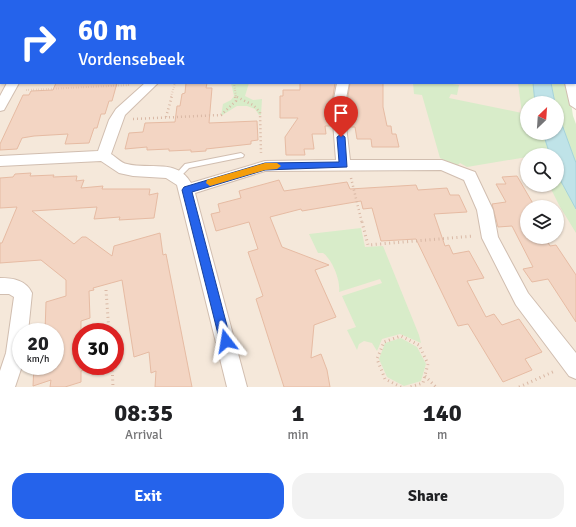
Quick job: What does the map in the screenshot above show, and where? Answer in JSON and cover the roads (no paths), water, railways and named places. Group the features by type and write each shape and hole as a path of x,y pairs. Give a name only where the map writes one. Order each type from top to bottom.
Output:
{"street":[{"path":"279,0 284,0"},
{"path":"103,156 115,120 120,112 151,84"},
{"path":"343,84 338,109 344,165"},
{"path":"572,84 576,105"},
{"path":"0,107 11,87"},
{"path":"0,161 103,156 110,158 124,169 169,172 182,182 237,387"},
{"path":"182,182 265,166 442,165 470,176 485,210 490,238 522,299 574,366"},
{"path":"0,286 12,286 23,293 16,353 5,387"}],"lane":[{"path":"182,182 187,166 241,155"}],"water":[{"path":"533,84 551,84 554,96 534,96"},
{"path":"564,130 576,163 576,209 564,187 564,148 548,148 545,140 564,140"}]}
